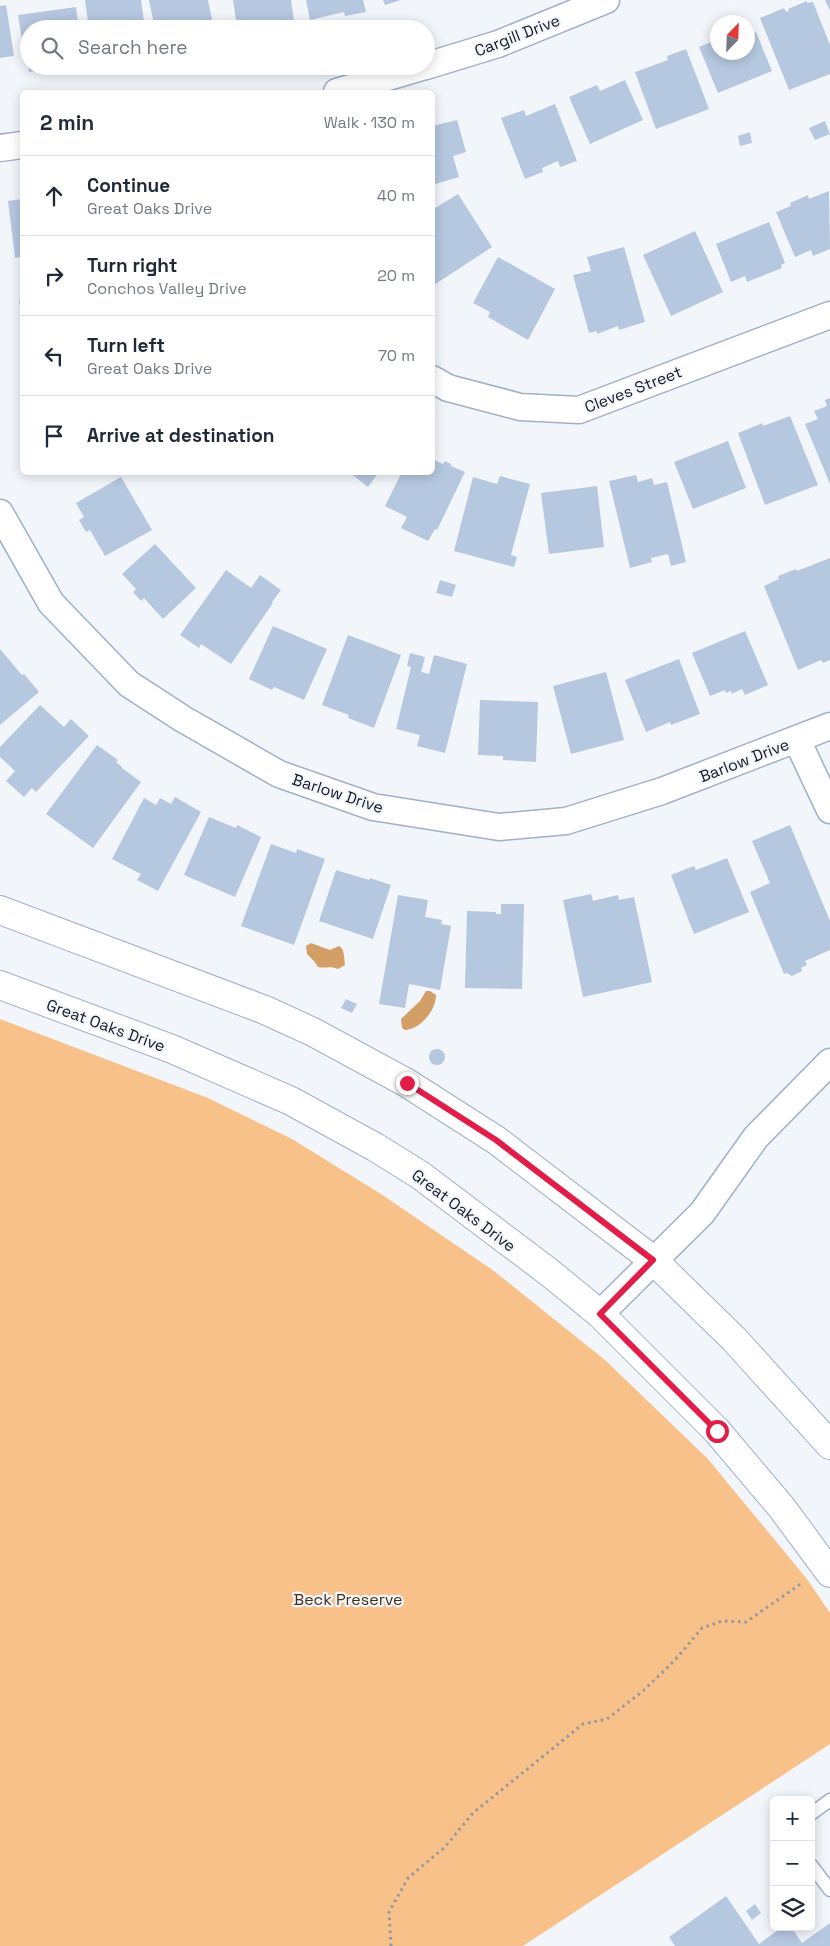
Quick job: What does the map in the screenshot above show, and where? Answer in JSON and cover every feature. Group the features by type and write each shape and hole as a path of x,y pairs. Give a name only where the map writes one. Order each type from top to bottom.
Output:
{"street":[{"name":"Cargill Drive","path":"435,63 498,44 606,0"},
{"name":"Cargill Drive","path":"344,90 395,75"},
{"path":"0,148 20,145"},
{"name":"Cleves Street","path":"435,381 448,388 520,407 579,410 830,315"},
{"name":"Barlow Drive","path":"0,513 51,603 129,684 183,719 279,774 373,807 499,827 566,821 662,791 830,726"},
{"path":"797,740 830,810"},
{"path":"0,910 265,1010 313,1032 407,1083 496,1140 653,1260 734,1340 830,1445"},
{"name":"Great Oaks Drive","path":"0,985 172,1049 290,1101 375,1147 420,1175 550,1273 600,1314 717,1431 782,1508 819,1576"},
{"path":"600,1314 702,1213 756,1137 830,1062"}],"lane":[{"path":"815,1811 830,1800"},
{"path":"815,1870 830,1890"}],"path":[{"path":"391,1946 389,1912 408,1878 445,1847 474,1813 583,1724 608,1718 643,1691 675,1660 702,1628 722,1622 746,1622 819,1576"}],"green space":[{"name":"Beck Preserve","path":"0,1019 208,1098 292,1139 381,1194 494,1271 605,1360 707,1458 807,1579 830,1613 830,1744 523,1946 0,1946"}],"shaded area":[{"path":"311,943 330,950 341,947 345,965 338,969 318,967 307,954 306,946"},
{"path":"426,991 436,995 433,1007 427,1018 417,1026 405,1030 402,1028 401,1019 420,1001"}],"building":[{"path":"85,0 141,0 144,20 88,20"},
{"path":"149,0 208,0 212,20 153,20"},
{"path":"233,0 291,0 294,20 236,20"},
{"path":"306,0 363,0 366,12 345,16 344,12 310,20"},
{"path":"383,0 401,0 385,5"},
{"path":"825,0 830,0 830,11"},
{"path":"807,1 807,3 813,2 830,45 830,74 789,90 760,18 784,8 786,12 789,11 788,9"},
{"path":"6,5 14,56 0,58 0,6"},
{"path":"76,7 78,20 20,20 20,27 18,15"},
{"path":"755,32 772,71 718,93 699,47 710,42 710,60 755,60"},
{"path":"686,49 709,109 656,129 635,72 668,60 667,56"},
{"path":"625,80 643,120 590,144 569,97 597,85 600,91"},
{"path":"555,104 577,161 560,167 558,161 542,168 543,172 525,179 501,118 524,110 526,116"},
{"path":"457,120 466,152 453,156 459,177 435,184 435,125"},
{"path":"825,121 830,134 815,140 809,128"},
{"path":"750,132 752,143 740,146 738,136"},
{"path":"829,191 830,249 813,256 811,250 795,257 776,212 791,206 790,203 808,195 809,199"},
{"path":"458,194 492,247 435,284 435,208"},
{"path":"20,199 20,257 15,258 8,201"},
{"path":"769,222 785,263 781,265 782,268 747,282 745,276 731,282 716,244"},
{"path":"695,231 723,292 671,316 643,255"},
{"path":"624,247 645,322 619,330 618,326 597,334 597,331 589,333 573,275 591,271 587,257"},
{"path":"498,257 555,289 528,340 488,317 490,312 473,303"},
{"path":"830,398 830,484 805,424 818,419 814,411 827,406 825,400"},
{"path":"790,416 818,485 765,505 738,433 763,423 763,426"},
{"path":"728,441 746,488 693,509 674,462"},
{"path":"435,460 443,464 445,461 465,472 437,530 435,529 428,541 401,528 407,517 385,506 400,475 435,475"},
{"path":"353,475 377,475 368,487"},
{"path":"636,475 638,482 652,478 654,485 667,482 686,562 671,566 668,554 651,558 652,562 630,568 609,481"},
{"path":"500,476 530,484 511,555 517,557 514,567 454,551 473,477 497,484"},
{"path":"121,477 152,530 105,556 90,530 86,532 79,520 84,517 76,503"},
{"path":"597,486 604,547 549,554 541,493"},
{"path":"155,544 196,588 163,619 144,598 141,601 133,592 136,589 122,574"},
{"path":"830,558 830,660 823,663 821,660 798,670 764,586 779,579 778,576"},
{"path":"226,570 251,588 260,575 281,590 231,664 201,644 199,648 180,635"},
{"path":"440,580 456,585 452,597 436,593"},
{"path":"273,626 327,649 304,700 274,687 272,690 249,679"},
{"path":"745,631 768,685 745,695 742,689 732,694 731,691 726,693 725,690 710,696 692,653"},
{"path":"348,635 401,655 374,728 348,718 349,715 322,705"},
{"path":"0,649 39,692 0,725"},
{"path":"410,653 425,657 421,672 429,674 434,655 467,664 445,753 417,746 420,735 396,729 411,667 407,666"},
{"path":"679,659 700,714 671,725 670,722 646,732 625,680"},
{"path":"606,672 624,740 571,754 553,686"},
{"path":"480,700 538,702 536,762 503,760 503,756 478,755"},
{"path":"40,705 64,727 71,719 89,736 36,792 32,788 24,797 6,781 15,771 0,757 0,747"},
{"path":"97,745 118,760 116,762 122,768 141,782 93,848 46,814"},
{"path":"175,797 201,812 158,891 137,880 141,874 112,859 144,798 156,805 160,798 171,804"},
{"path":"209,817 236,828 237,825 261,837 235,897 184,875"},
{"path":"790,825 830,921 830,950 805,961 807,965 801,968 802,971 792,976 787,973 784,974 750,892 770,883 752,841"},
{"path":"271,844 296,853 297,849 325,859 294,945 241,926"},
{"path":"727,858 749,912 694,934 671,875 694,866 696,870"},
{"path":"336,870 391,885 373,939 319,921"},
{"path":"591,894 593,901 618,895 619,900 634,897 652,982 583,997 563,900"},
{"path":"398,895 428,900 425,917 442,920 441,924 451,926 440,990 409,984 405,1008 379,1004"},
{"path":"501,904 524,904 522,989 465,988 467,911 496,912 496,914 501,914"},
{"path":"346,999 357,1004 352,1013 341,1008"},
{"path":"437,1049 443,1051 445,1057 443,1063 437,1065 431,1063 429,1057 431,1051"},
{"path":"726,1896 759,1944 777,1931 794,1931 802,1943 830,1923 830,1946 675,1946 669,1937"},
{"path":"755,1904 761,1913 752,1920 746,1911"}],"route":[{"path":"407,1083 496,1140 653,1260 600,1314 717,1431"}]}
